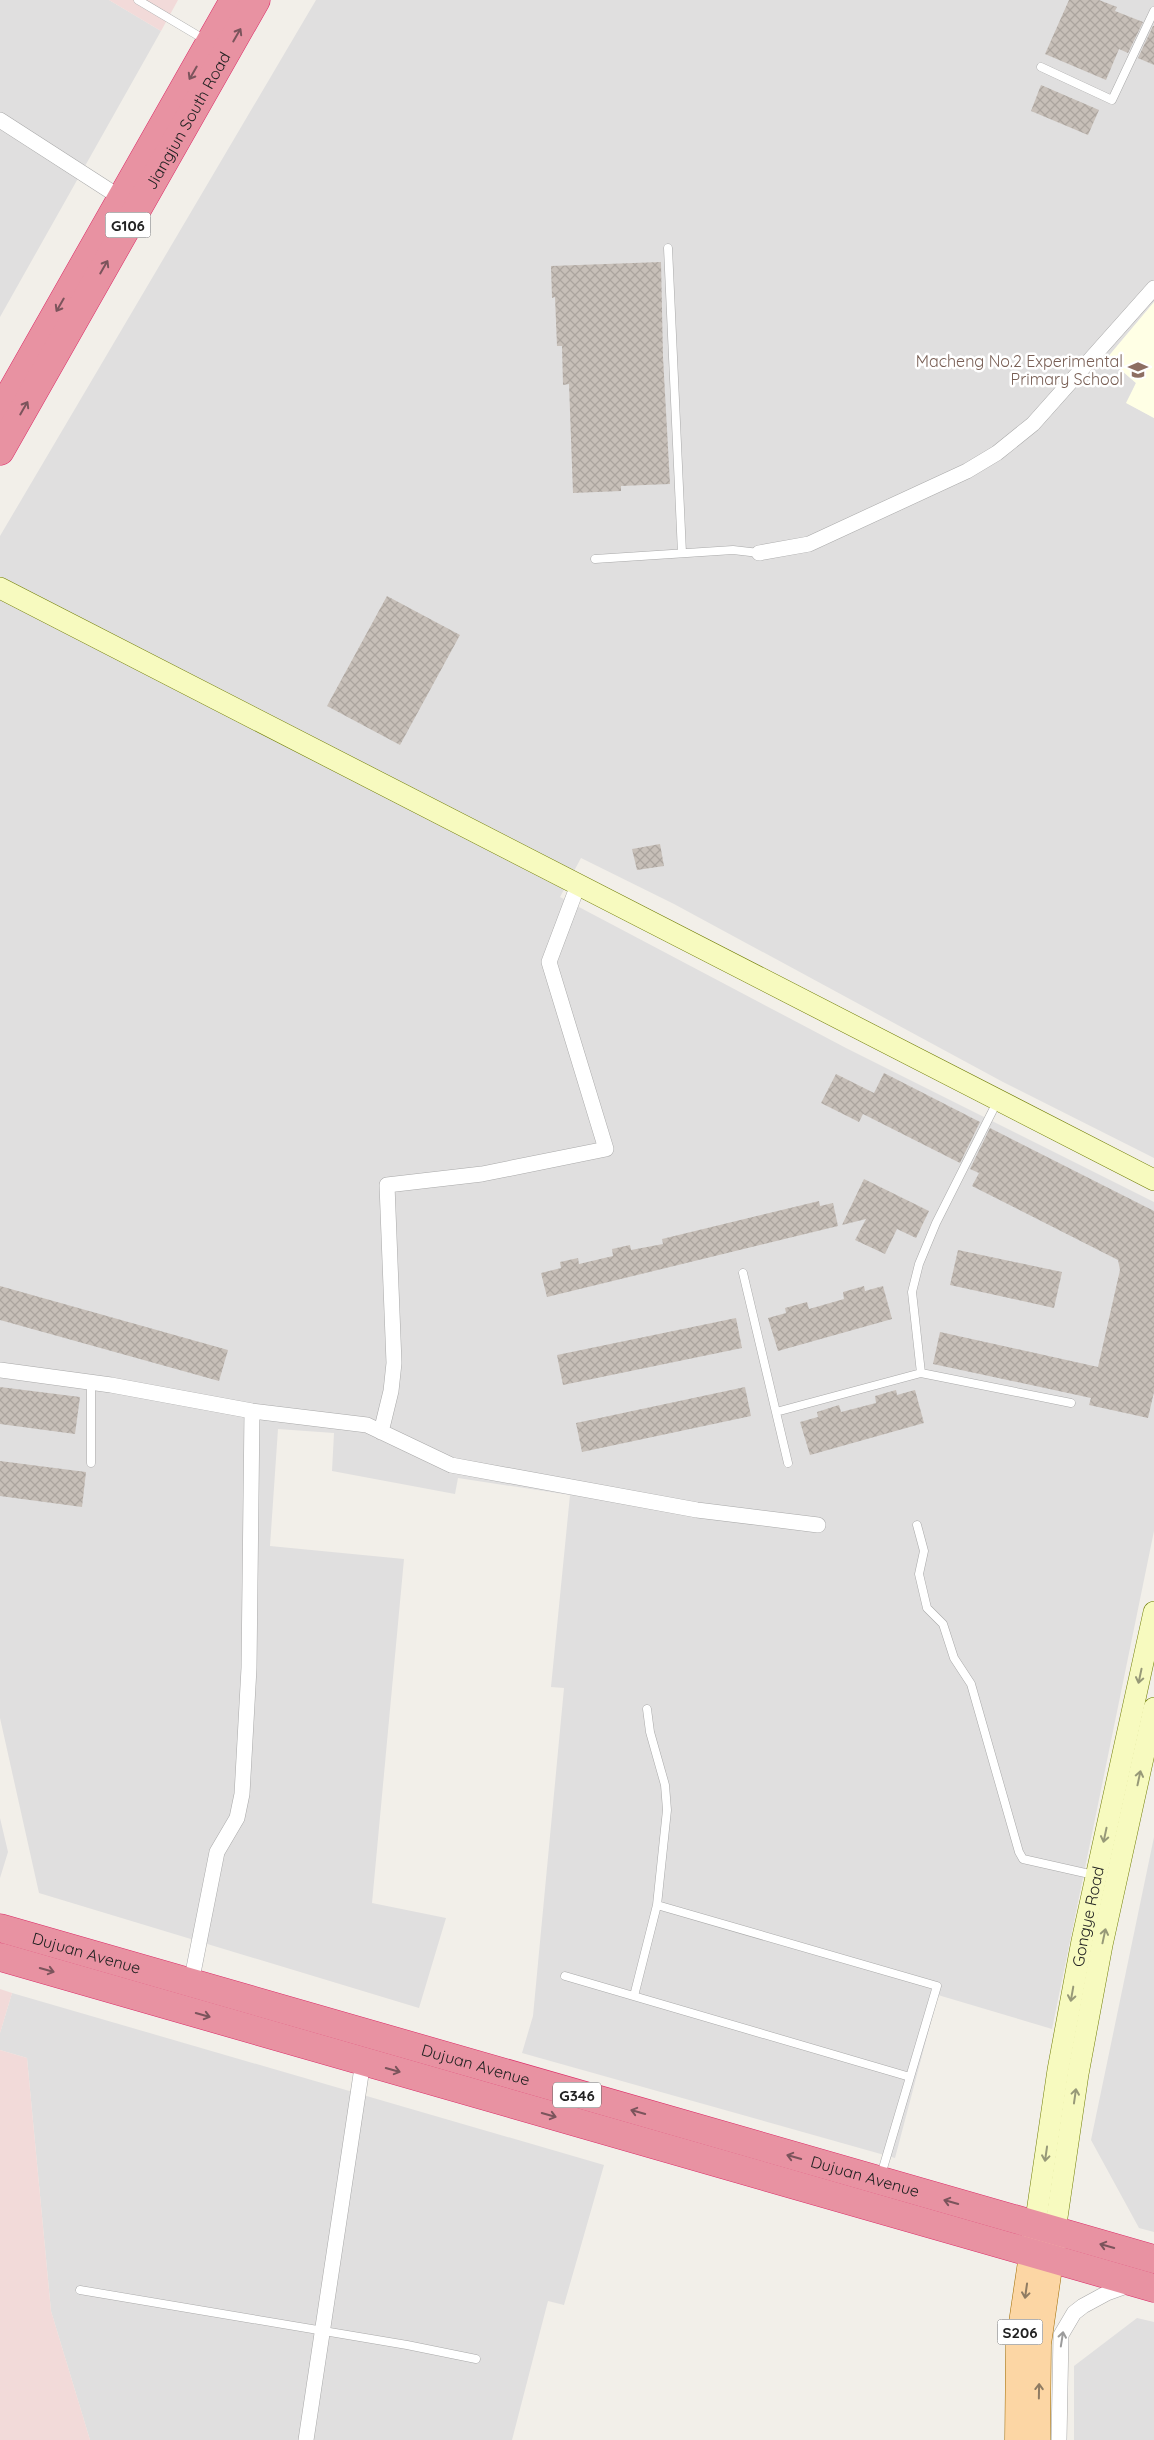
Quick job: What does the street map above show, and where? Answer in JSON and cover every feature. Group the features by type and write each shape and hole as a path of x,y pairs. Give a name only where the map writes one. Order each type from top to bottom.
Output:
{"highway":[{"name":"Jiangjun South Road","path":"0,412 234,0"},
{"name":"Jiangjun South Road","path":"0,451 256,0"},
{"name":"Dujuan Avenue","path":"0,1928 1154,2259"},
{"name":"Dujuan Avenue","path":"0,1957 1146,2285"}],"main road":[{"name":"S206","path":"1017,2440 1018,2343 1041,2256 1045,2228"},
{"name":"S206","path":"1038,2440 1041,2256"}],"street":[{"path":"0,120 121,198"},
{"path":"759,553 810,544 959,475 998,453 1033,424 1154,288"},
{"path":"0,588 1154,1180"},
{"path":"381,1432 391,1391 394,1363 387,1185 482,1174 606,1149 549,962 578,884"},
{"path":"0,1370 91,1382 252,1411 367,1425 451,1465 697,1510 818,1525"},
{"path":"191,1983 217,1852 237,1818 242,1794 250,1650 252,1411"},
{"name":"Gongye Road","path":"1045,2228 1058,2070 1096,1876 1154,1612"},
{"name":"Gongye Road","path":"1045,2228 1078,2074 1099,1963 1154,1708"},
{"path":"306,2440 363,2061"},
{"path":"1059,2440 1061,2335 1074,2313 1083,2306 1107,2293 1146,2285"}],"lane":[{"path":"138,0 210,43"},
{"path":"1041,67 1112,100 1154,11"},
{"path":"668,248 682,553"},
{"path":"595,559 732,550 759,553"},
{"path":"920,1373 912,1292 919,1264 936,1224 998,1100"},
{"path":"743,1273 788,1464"},
{"path":"776,1412 920,1373 1072,1403"},
{"path":"91,1382 91,1463"},
{"path":"917,1525 924,1551 919,1574 926,1608 943,1624 954,1658 971,1684 1023,1859 1096,1876"},
{"path":"634,1996 657,1905 667,1810 665,1785 650,1732 647,1709"},
{"path":"657,1905 937,1986 880,2181"},
{"path":"565,1976 910,2077"},
{"path":"80,2290 476,2359"}],"shaded area":[{"path":"0,0 109,0 161,31 0,317"},
{"path":"109,0 178,0 161,31"},
{"path":"316,0 1154,0 1154,302 1107,358 1136,383 1127,403 1154,418 1154,1158 1003,1082 674,904 581,858 560,897 846,1048 1154,1202 1154,1531 1052,2029 938,1995 895,2158 522,2053 533,2016 564,1688 551,1687 570,1495 458,1478 455,1494 332,1471 334,1433 278,1429 270,1546 404,1559 372,1903 446,1918 419,2008 39,1893 0,1718 0,536"},
{"name":"Macheng No.2 Experimental Primary School","path":"1154,302 1154,418 1126,403 1136,383 1107,358"},
{"path":"0,1818 8,1852 0,1878"},
{"path":"1154,1837 1154,2232 1139,2228 1091,2140"},
{"path":"0,1989 12,1993 0,2033"},
{"path":"12,1993 604,2165 564,2305 548,2301 512,2440 90,2440 51,2311 27,2058 0,2050 0,2033"},
{"path":"0,2050 27,2058 51,2311 90,2440 0,2440"},
{"path":"1137,2318 1154,2322 1154,2440 1074,2440 1074,2366"}],"building":[{"path":"1069,0 1099,0 1117,7 1115,11 1143,22 1128,53 1119,49 1106,80 1045,54"},
{"path":"1154,26 1154,65 1138,58"},
{"path":"1041,85 1099,110 1088,135 1031,111"},
{"path":"661,262 663,357 670,484 621,486 621,491 573,493 569,384 563,385 562,346 557,346 555,297 552,298 551,266"},
{"path":"387,596 460,635 400,745 327,706"},
{"path":"660,844 664,866 637,870 632,849"},
{"path":"884,1073 980,1122 960,1163 863,1114 859,1122 821,1103 836,1074 874,1093"},
{"path":"990,1128 1154,1211 1154,1392 1148,1418 1089,1405 1091,1398 933,1364 940,1332 1098,1367 1120,1270 1118,1260 972,1186 979,1173 970,1169"},
{"path":"864,1179 929,1211 916,1238 897,1229 885,1254 855,1240 866,1219 842,1225"},
{"path":"819,1201 820,1206 833,1203 838,1226 547,1297 541,1273 561,1268 560,1262 578,1258 579,1264 613,1256 612,1249 630,1245 631,1250 663,1244 662,1239"},
{"path":"958,1250 1062,1272 1054,1308 950,1285"},
{"path":"0,1286 228,1350 219,1381 0,1320"},
{"path":"864,1286 865,1291 883,1286 892,1319 778,1351 768,1318 786,1313 785,1308 807,1302 809,1309 844,1299 843,1292"},
{"path":"736,1318 742,1348 563,1385 557,1355"},
{"path":"0,1387 80,1397 75,1434 0,1424"},
{"path":"745,1387 751,1416 582,1452 576,1423"},
{"path":"896,1390 897,1395 915,1390 924,1423 810,1455 800,1422 818,1417 817,1412 839,1405 841,1412 876,1403 875,1396"},
{"path":"0,1461 86,1472 82,1507 0,1496"}],"place":[{"name":"Macheng No.2 Experimental Primary School","path":"1138,370"}]}
